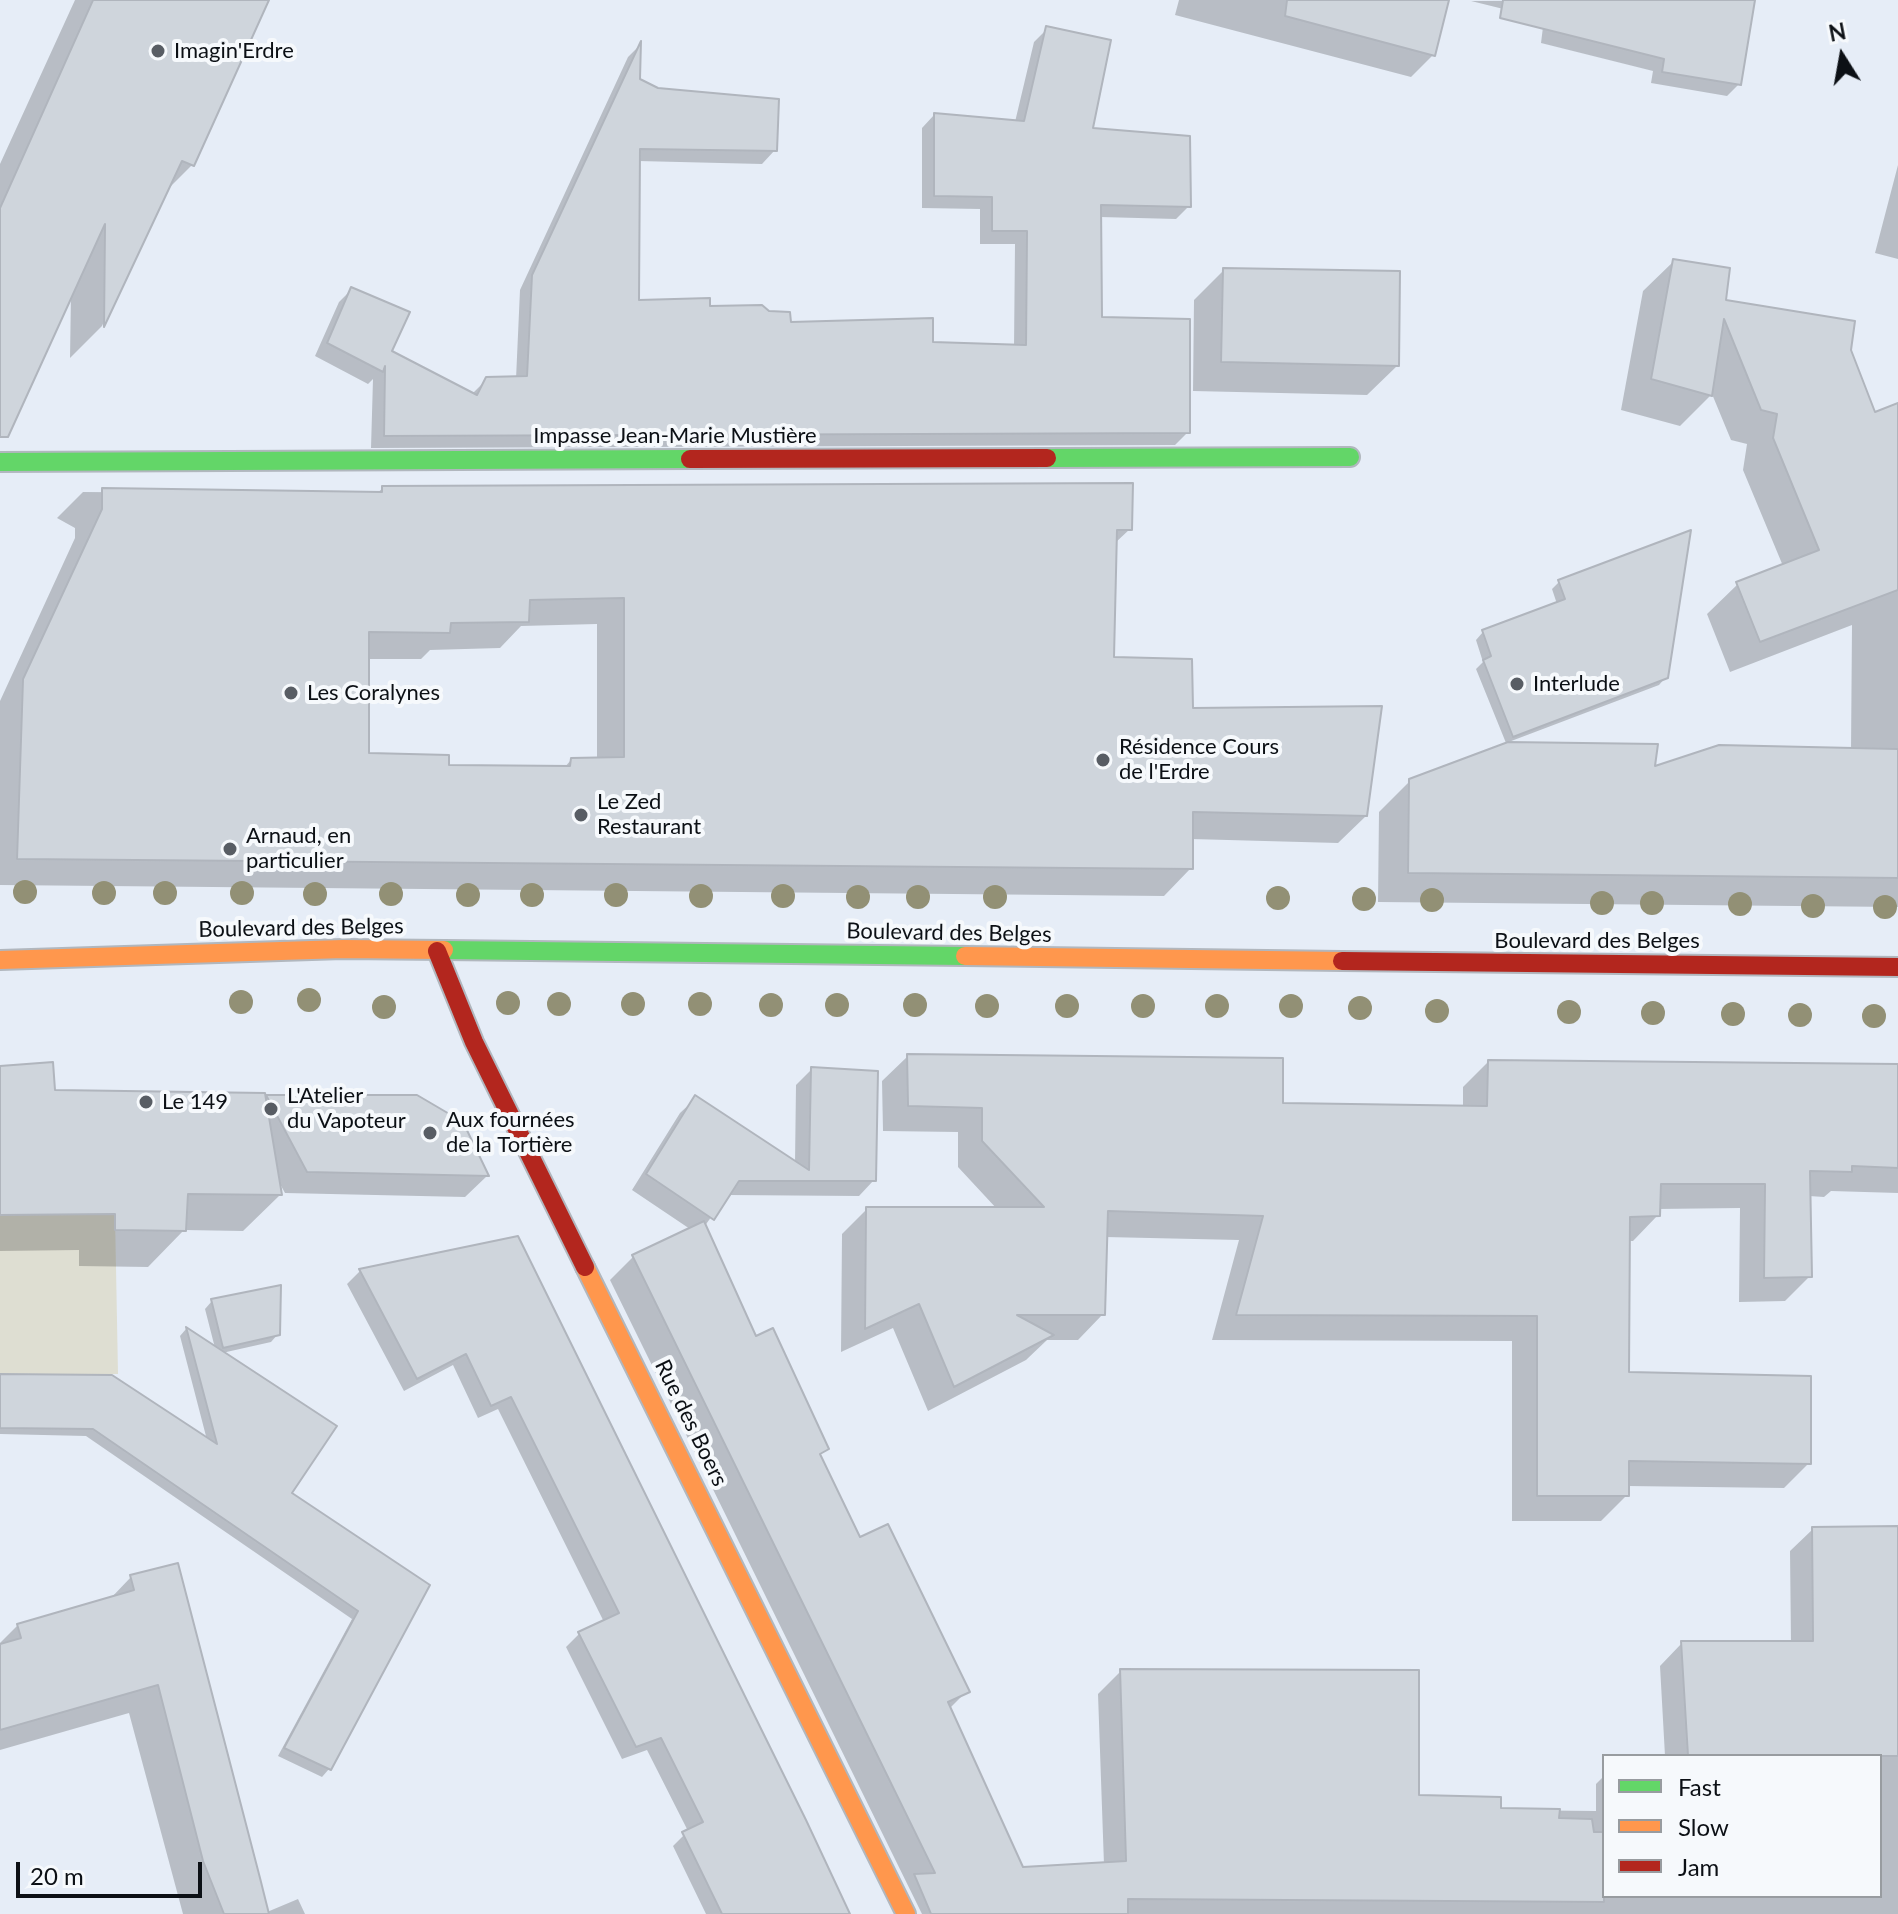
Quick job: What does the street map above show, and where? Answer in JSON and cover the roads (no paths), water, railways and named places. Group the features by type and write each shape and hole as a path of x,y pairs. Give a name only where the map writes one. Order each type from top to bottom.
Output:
{"street":[{"name":"Impasse Jean-Marie Mustière","path":"0,462 1350,457"},
{"name":"Boulevard des Belges","path":"0,960 297,950 1898,967"},
{"name":"Rue des Boers","path":"437,951 474,1042 906,1914"}],"place":[{"name":"Imagin'Erdre","path":"158,51"},
{"name":"Interlude","path":"1517,684"},
{"name":"Les Coralynes","path":"291,693"},
{"name":"Résidence Cours de l'Erdre","path":"1103,760"},
{"name":"Le Zed Restaurant","path":"581,815"},
{"name":"Arnaud, en particulier","path":"230,849"},
{"name":"Le 149","path":"146,1102"},
{"name":"L'Atelier du Vapoteur","path":"271,1109"},
{"name":"Aux fournées de la Tortière","path":"430,1133"}]}
